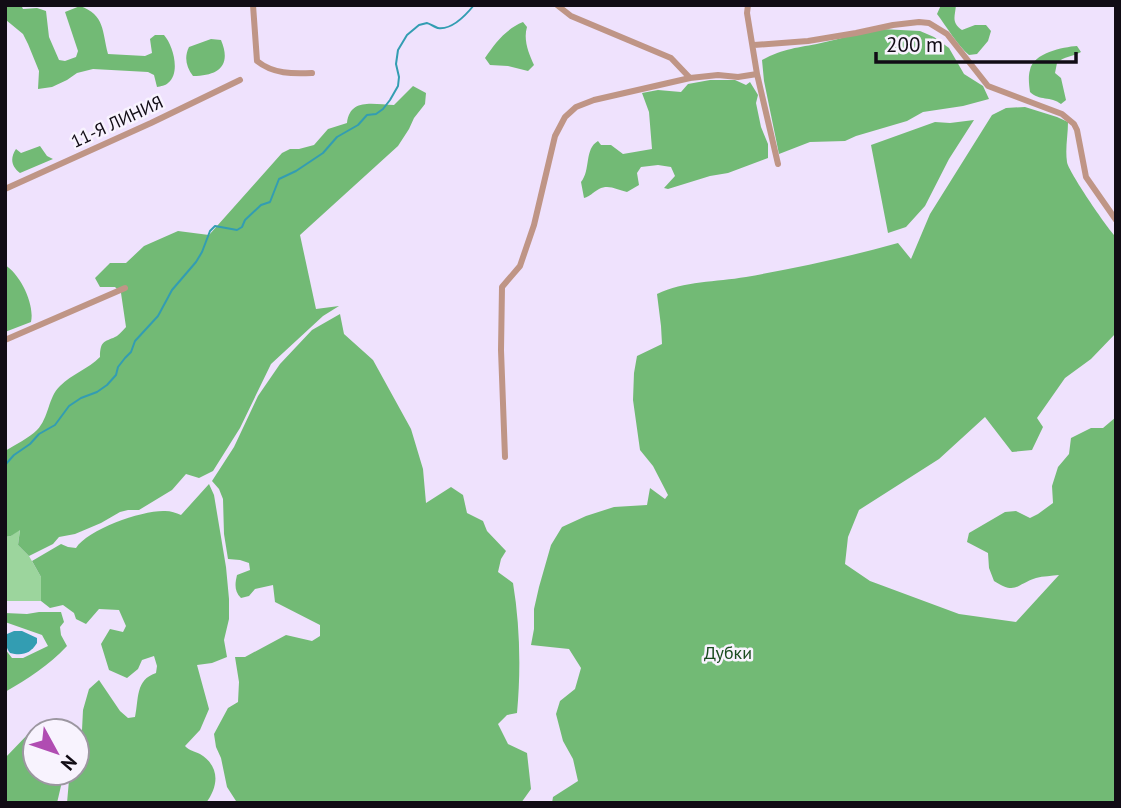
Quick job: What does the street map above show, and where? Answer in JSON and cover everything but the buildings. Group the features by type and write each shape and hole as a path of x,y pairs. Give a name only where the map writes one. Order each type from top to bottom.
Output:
{"street":[{"path":"253,5 257,61 279,73 312,73"},
{"path":"557,5 571,16 671,58 690,78"},
{"path":"748,5 757,74 778,164"},
{"path":"754,45 807,41 894,25 929,23 947,34 988,86 1062,114 1074,124 1086,177 1116,220"},
{"path":"505,457 501,350 502,287 520,266 534,225 555,136 565,117 576,107 594,100 690,78 757,74"},
{"name":"11-Я ЛИНИЯ","path":"5,189 240,80"},
{"path":"5,340 125,288"}],"green space":[{"path":"6,5 21,5 23,9 37,8 46,11 49,37 59,60 76,57 78,51 65,12 80,6 98,19 108,54 145,56 152,53 150,39 155,35 164,35 174,59 172,78 166,85 157,87 154,75 148,72 93,69 77,73 52,87 38,89 39,71 23,34 6,20"},
{"path":"941,5 956,5 955,22 962,30 975,25 986,25 991,31 988,41 977,54 969,55 952,36 937,14"},
{"path":"523,22 527,27 526,42 534,65 528,71 490,65 485,58 493,47 506,33"},
{"path":"881,29 920,31 934,37 949,48 964,74 983,86 989,99 923,112 907,121 845,141 810,142 779,154 762,60 791,49"},
{"path":"211,39 221,40 224,63 221,68 209,74 193,76 187,62 189,47"},
{"path":"1077,46 1081,52 1057,63 1055,73 1061,78 1066,100 1061,104 1037,97 1030,92 1029,72 1037,59 1057,50"},
{"path":"710,80 735,80 746,85 750,82 758,95 756,103 768,144 768,158 728,173 668,189 664,188 675,176 671,167 641,167 637,173 639,185 627,192 606,187 584,198 581,182 591,149 598,141 601,145 611,145 623,154 652,149 649,112 642,93 658,90 681,92 688,84"},
{"path":"413,86 426,93 425,104 398,146 300,235 316,309 339,306 323,316 271,364 240,428 213,471 199,478 186,474 172,490 139,510 120,512 75,534 59,537 53,544 29,556 18,545 20,530 5,537 5,451 37,430 56,391 100,357 102,344 117,336 126,327 121,293 115,287 100,287 95,278 110,263 126,263 144,246 178,231 209,235 282,153 314,145 328,129 347,123 349,115 358,106 394,105"},
{"name":"Дубки","path":"1025,107 1068,122 1066,152 1069,167 1116,237 1116,333 1091,359 1065,378 1037,418 1043,427 1032,450 1012,452 985,417 939,459 859,510 848,537 845,564 870,581 959,614 1016,622 1059,575 1036,578 1011,588 1001,585 994,581 989,568 988,553 967,542 969,533 1005,512 1016,511 1030,518 1053,503 1052,486 1058,467 1069,454 1071,438 1091,428 1103,428 1116,417 1116,803 552,803 553,797 578,781 573,759 563,741 556,714 560,701 575,689 581,668 569,649 531,645 534,609 551,545 562,527 614,507 647,505 650,488 665,499 668,495 653,466 640,450 633,400 637,356 662,344 657,294 689,284 784,270 898,243 911,259 930,214 992,115 1006,108"},
{"path":"974,120 949,159 925,206 906,227 888,233 871,145 935,122"},
{"path":"40,146 47,156 53,159 20,173 12,162 16,149 21,153"},
{"path":"5,265 16,275 25,290 32,315 31,322 5,332"},
{"path":"340,314 344,334 373,360 411,429 423,469 426,503 451,487 463,495 467,513 483,521 487,531 506,551 498,572 513,583 519,680 517,713 507,715 498,724 508,744 527,753 531,789 521,803 233,803 236,801 227,787 214,734 228,708 238,702 239,682 235,657 245,657 286,635 312,641 320,636 320,625 275,602 273,585 255,589 249,596 241,598 237,593 237,575 250,570 249,563 228,559 223,499 212,481 234,447 258,396 280,364 312,330"},
{"path":"209,484 214,495 226,567 229,619 224,640 227,657 197,665 209,709 200,730 185,746 211,764 215,777 213,790 206,803 67,803 68,787 91,787 91,717 83,717 89,689 99,680 120,711 128,718 135,717 141,685 156,673 157,666 154,656 142,660 138,669 127,678 109,670 101,644 110,629 123,632 126,626 119,610 99,609 86,624 76,619 74,613 63,605 50,608 41,601 41,577 32,561 61,544 76,548 92,534 130,517 165,511 181,515"},
{"path":"20,529 18,545 29,556 41,577 41,601 5,601 5,537"},
{"path":"61,612 64,622 60,627 61,635 67,646 38,671 5,692 5,649 12,658 23,658 48,646 42,635 5,622 5,613"},
{"path":"21,741 21,787 61,787 57,803 5,803 5,758"}],"water":[{"path":"22,631 37,638 32,650 10,653 6,639 7,634"}],"waterway":[{"path":"5,465 39,434 55,425 69,406 97,392 116,375 118,367 131,352 135,341 158,316 172,290 196,262 215,226 237,230 242,227 245,220 261,205 270,202 279,179 323,153 337,137 358,125 367,115 376,114 383,109 398,86 398,50 407,35 419,25 427,23 438,28 448,27 474,5"}]}
